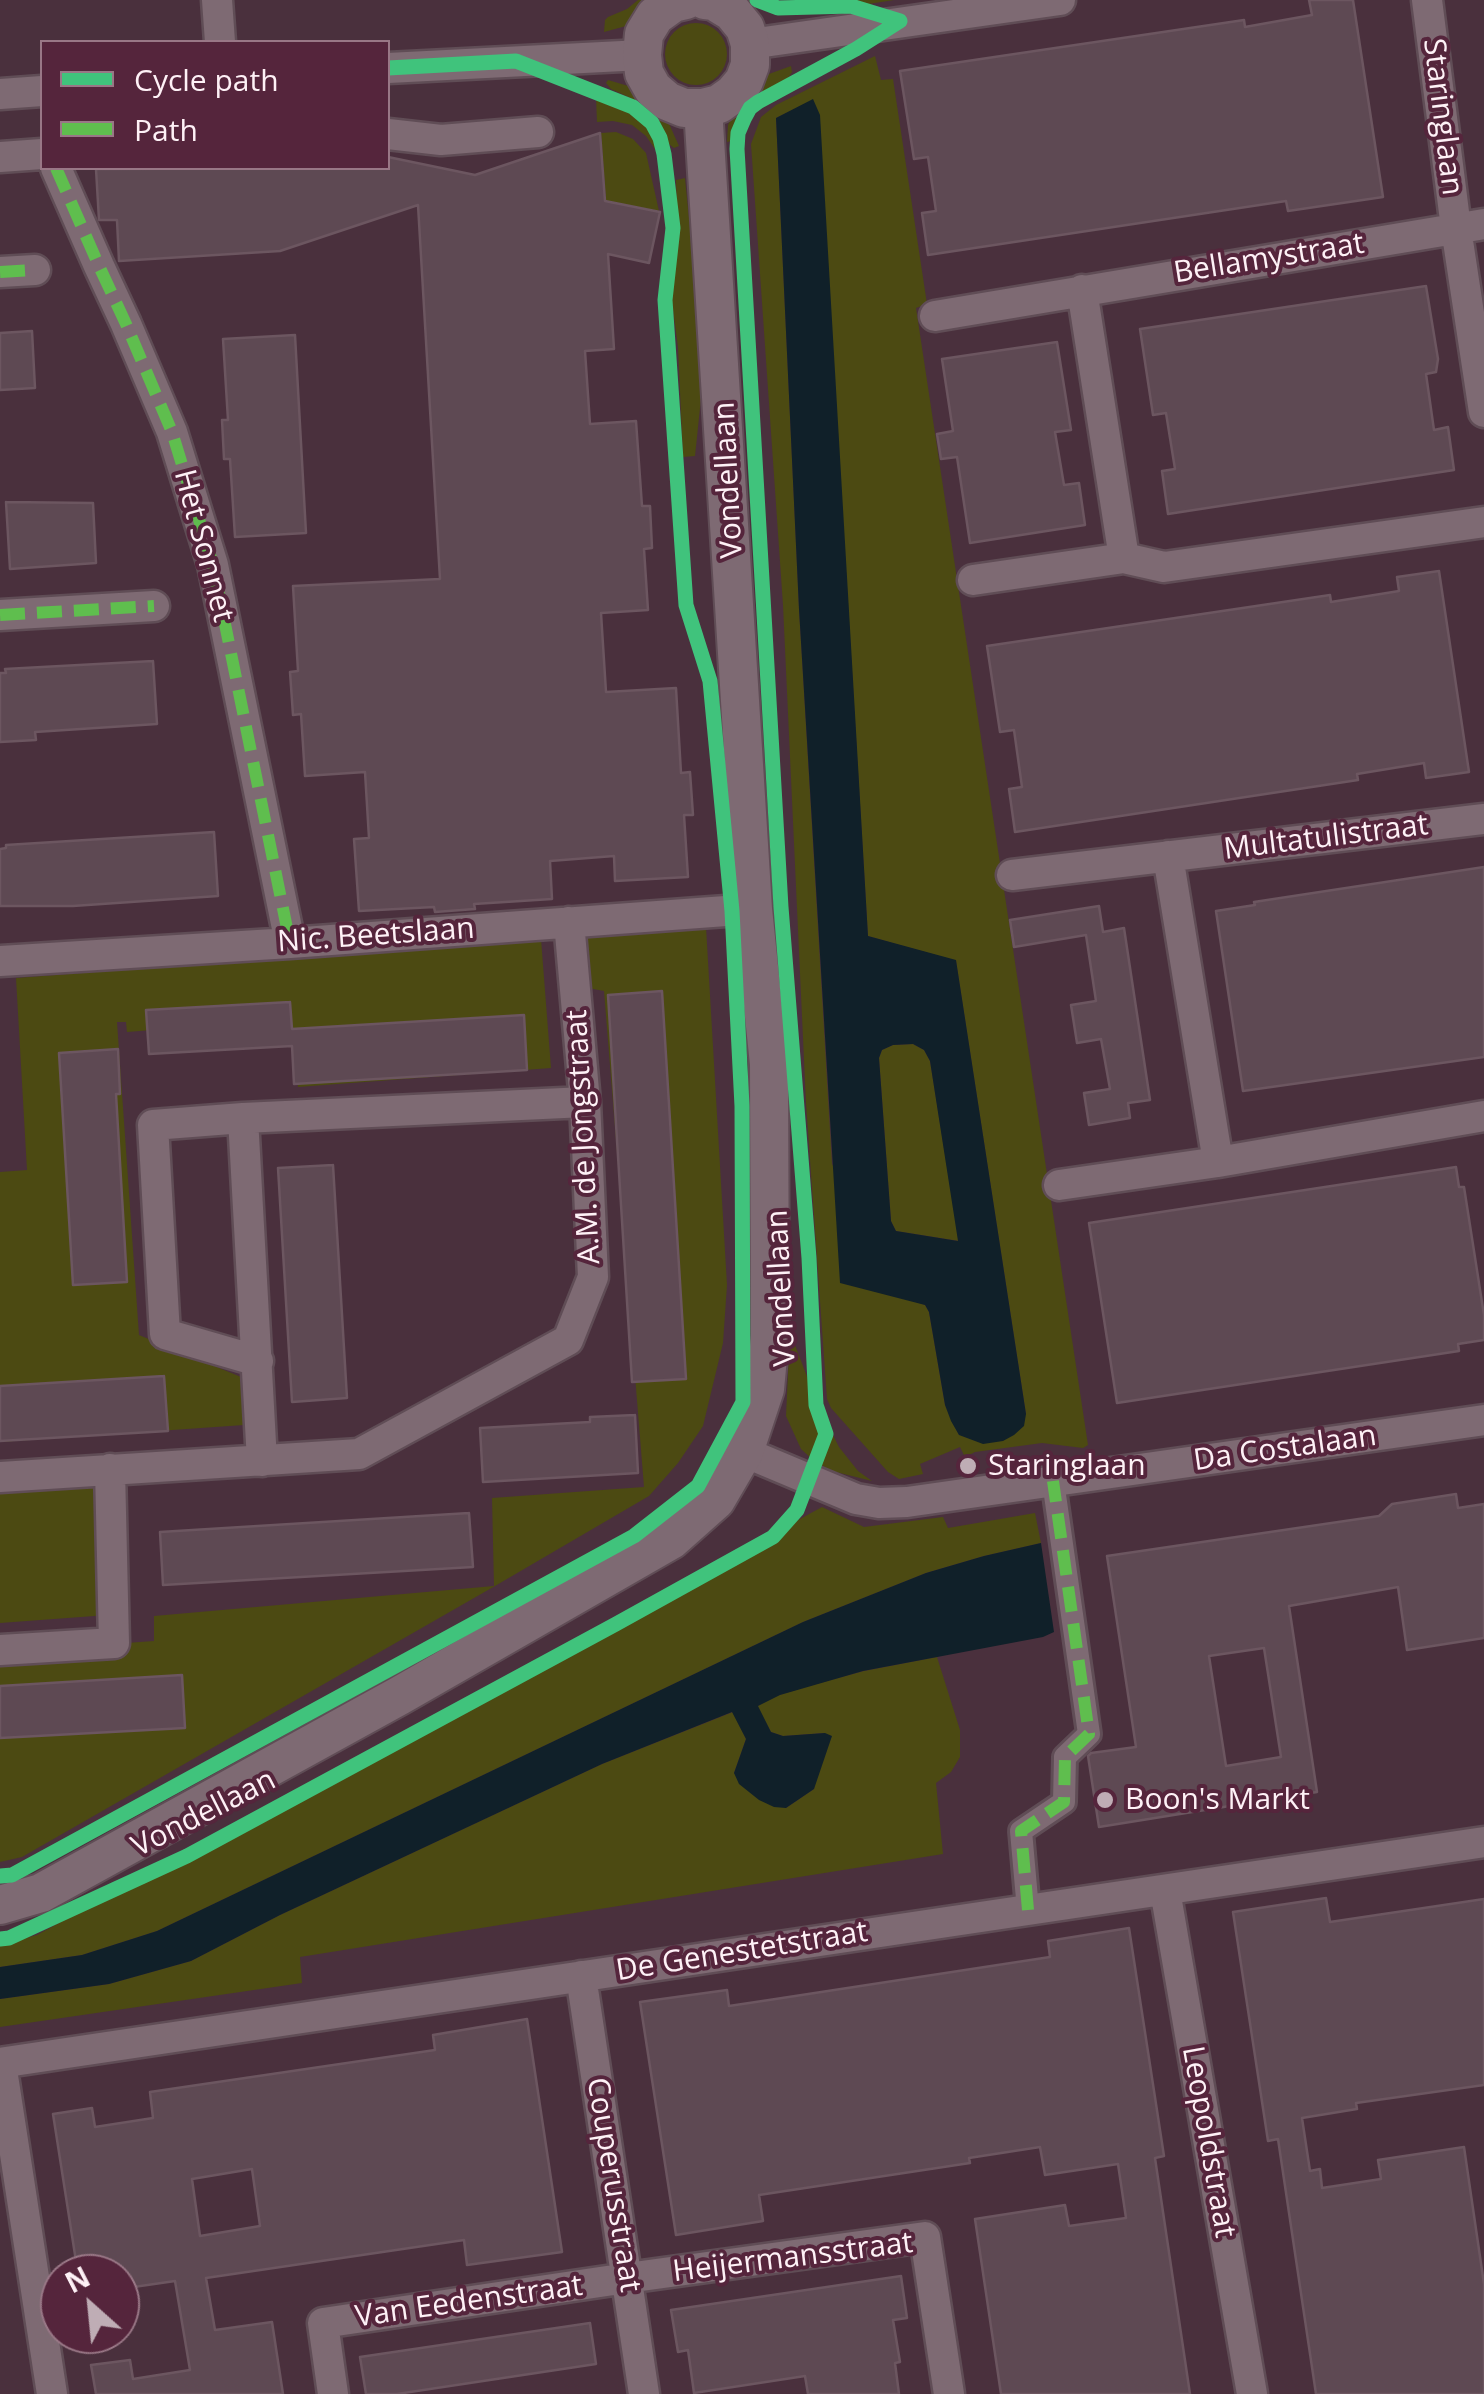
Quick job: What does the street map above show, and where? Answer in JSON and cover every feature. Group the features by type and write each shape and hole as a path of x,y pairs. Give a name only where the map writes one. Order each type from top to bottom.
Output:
{"street":[{"path":"217,0 220,40"},
{"path":"686,0 673,3 656,16 644,34 642,55 644,73 653,89 684,108 720,104 744,81 750,64 745,28 732,12 706,0"},
{"path":"750,44 988,5 1060,0"},
{"name":"Staringlaan","path":"1427,0 1470,226 1484,412"},
{"path":"390,68 642,55"},
{"path":"0,94 40,91"},
{"name":"Vondellaan","path":"0,1905 41,1893 399,1696 670,1540 716,1500 744,1452 765,1389 770,1336 768,1064 753,909 703,108"},
{"path":"390,134 441,140 538,132"},
{"path":"0,157 40,154"},
{"name":"Het Sonnet","path":"57,170 172,432 212,565 290,943"},
{"name":"Bellamystraat","path":"935,316 1470,226"},
{"path":"0,272 35,270"},
{"path":"1082,290 1124,558"},
{"path":"973,580 1124,558 1164,567 1484,522"},
{"path":"0,614 154,606"},
{"name":"Multatulistraat","path":"1012,875 1484,819"},
{"path":"1168,856 1218,1162"},
{"name":"Nic. Beetslaan","path":"0,961 753,909"},
{"name":"A.M. de Jongstraat","path":"0,1477 359,1454 568,1340 594,1277 570,922"},
{"path":"258,1361 164,1334 152,1125 585,1102"},
{"path":"1060,1185 1484,1116"},
{"path":"242,1118 262,1461"},
{"name":"Da Costalaan","path":"744,1452 856,1498 879,1503 907,1502 1484,1420"},
{"path":"0,1650 114,1643 110,1469"},
{"path":"1028,1910 1021,1831 1064,1802 1065,1757 1089,1734 1053,1481"},
{"name":"De Genestetstraat","path":"1,2063 1484,1842"},
{"name":"Leopoldstraat","path":"1165,1890 1252,2394"},
{"name":"Couperusstraat","path":"581,1976 644,2394"},
{"path":"1,2063 52,2394"},
{"name":"Heijermansstraat","path":"627,2278 925,2238 949,2394"},
{"name":"Van Eedenstraat","path":"333,2394 323,2323 627,2278"}],"shaded area":[{"path":"638,0 656,0 626,26 604,32 608,17"},
{"path":"816,0 894,0 818,12"},
{"path":"696,23 718,32 727,54 718,76 696,85 674,76 665,54 674,32"},
{"path":"875,56 881,80 893,79 927,304 916,308 1088,1445 1083,1448 1042,1443 975,1452 965,1457 960,1447 920,1464 923,1474 899,1479 888,1472 827,1399 806,1103 783,605 751,144 761,117 776,105","holes":["813,100 868,936 956,961 1026,1414 959,1435 945,1405 929,1312 925,1305 914,1301 832,1164 799,609 776,118"]},
{"path":"791,66 788,78 749,101 734,123 731,141 727,142 728,125 736,109 769,74"},
{"path":"608,80 635,88 666,117 679,146 669,144 653,115 633,99 611,89"},
{"path":"596,97 636,114 653,134 659,155 646,136 632,125 597,122"},
{"path":"616,132 633,139 646,153 659,211 606,201 601,133"},
{"path":"685,178 704,370 695,456 683,457 678,347 671,294 676,180"},
{"path":"706,927 727,1285 723,1343 703,1426 678,1463 649,1496 495,1586 22,1857 0,1862 0,1652 154,1641 154,1616 494,1586 492,1498 644,1487 604,991 588,988 585,936"},
{"path":"541,939 551,1068 298,1087 294,1037 127,1032 126,1022 117,1022 139,1335 241,1377 244,1425 0,1442 0,1172 27,1170 16,978"},
{"path":"913,1044 924,1050 930,1061 959,1241 896,1231 891,1221 879,1058 882,1050 893,1045"},
{"path":"790,1332 819,1408 839,1447 858,1471 872,1481 832,1471 801,1449 786,1416"},
{"path":"98,1485 108,1615 0,1623 0,1492"},
{"path":"822,1507 864,1527 943,1517 948,1528 1035,1513 1041,1543 926,1573 803,1622 157,1931 82,1955 0,1967 0,1945 37,1935 219,1843"},
{"path":"937,1657 960,1730 960,1757 951,1772 936,1783 943,1854 300,1957 302,1983 0,2027 0,1999 109,1984 191,1961 280,1915 602,1764 733,1712 746,1739 734,1773 786,1808 814,1789 824,1733 783,1736 771,1732 757,1706 816,1684"}],"water":[{"path":"813,99 820,115 868,936 956,960 1026,1414 1024,1426 1003,1441 983,1444 959,1435 945,1405 925,1305 840,1283 799,609 776,118","holes":["913,1044 924,1050 930,1061 958,1241 896,1231 891,1221 879,1058 882,1050 893,1045"]},
{"path":"1041,1543 1054,1632 863,1671 780,1695 758,1706 771,1732 783,1736 832,1736 814,1789 786,1808 759,1800 739,1784 734,1773 746,1739 732,1712 602,1764 280,1915 191,1961 109,1984 0,1999 0,1967 82,1955 157,1931 803,1622 926,1573"}],"building":[{"path":"1309,0 1353,0 1383,197 1288,211 1286,201 928,255 922,213 936,211 928,157 914,159 900,71 1244,20 1245,27 1312,15"},
{"path":"600,133 605,201 660,212 649,263 608,254 614,349 585,351 590,424 636,421 642,506 650,506 652,548 644,549 648,610 601,613 606,692 676,688 681,773 690,772 693,815 684,815 688,877 615,881 614,856 550,861 552,899 474,904 475,909 435,912 434,907 359,911 354,839 369,838 365,772 305,776 301,714 293,715 290,672 298,671 293,586 440,579 418,205 280,251 119,261 117,220 99,220 96,170 390,170 390,157 475,175"},
{"path":"1426,286 1438,359 1436,372 1426,374 1434,430 1448,427 1454,470 1168,514 1162,471 1175,469 1166,413 1153,415 1140,329"},
{"path":"32,331 35,388 0,390 0,333"},
{"path":"295,335 306,533 235,537 230,459 224,459 222,420 228,420 223,339"},
{"path":"1057,342 1071,430 1055,432 1064,485 1079,483 1085,525 970,543 957,457 941,459 937,434 953,431 942,359"},
{"path":"6,502 93,503 96,563 10,569"},
{"path":"1439,571 1469,772 1426,778 1424,763 1357,774 1358,780 1015,832 1009,789 1022,787 1014,730 1000,732 987,646 1330,595 1331,602 1399,591 1397,577"},
{"path":"153,661 157,724 35,732 36,740 0,742 0,673 6,673 5,669"},
{"path":"214,832 218,896 73,906 0,906 0,849 6,845"},
{"path":"1484,867 1484,1057 1243,1091 1216,911"},
{"path":"1099,906 1103,932 1124,928 1150,1100 1128,1103 1130,1118 1089,1125 1084,1093 1110,1089 1101,1039 1077,1043 1071,1005 1096,1001 1086,935 1014,947 1010,920"},
{"path":"662,991 686,1379 632,1382 608,995"},
{"path":"290,1002 292,1029 524,1015 527,1070 294,1084 292,1046 149,1054 146,1010"},
{"path":"118,1049 120,1094 116,1094 127,1282 73,1285 59,1053"},
{"path":"333,1165 347,1398 292,1402 278,1168"},
{"path":"1456,1167 1459,1187 1464,1187 1484,1315 1484,1340 1458,1344 1459,1351 1117,1403 1089,1223"},
{"path":"164,1376 168,1431 0,1441 0,1386"},
{"path":"635,1415 638,1473 483,1482 480,1428 590,1422 590,1417"},
{"path":"1456,1494 1458,1508 1484,1504 1484,1638 1407,1650 1398,1587 1289,1606 1317,1792 1099,1827 1088,1756 1136,1747 1107,1556 1379,1516 1392,1504","holes":["1264,1648 1281,1757 1226,1766 1209,1656"]},
{"path":"469,1513 473,1567 163,1585 160,1532"},
{"path":"182,1675 185,1728 0,1738 0,1686"},
{"path":"1326,1898 1330,1922 1484,1899 1484,2085 1356,2103 1357,2109 1302,2118 1310,2171 1320,2169 1322,2188 1381,2179 1378,2160 1464,2147 1484,2284 1484,2394 1316,2394 1278,2139 1268,2141 1233,1912"},
{"path":"1129,1928 1164,2156 1155,2158 1190,2394 1001,2394 975,2219 1065,2205 1069,2226 1126,2218 1118,2164 1045,2175 1040,2147 969,2158 970,2163 759,2195 763,2221 676,2235 640,2002 727,1990 729,2006 769,2000 1050,1957 1048,1941"},
{"path":"527,2019 562,2252 467,2265 464,2240 206,2278 215,2330 272,2322 283,2394 96,2394 91,2365 130,2360 133,2379 190,2370 175,2281 140,2286 140,2254 75,2254 53,2114 92,2108 95,2127 153,2118 150,2092 435,2050 433,2035","holes":["252,2169 260,2226 200,2236 192,2179"]},
{"path":"901,2276 907,2318 893,2320 900,2362 895,2363 899,2394 808,2394 805,2376 694,2393 688,2350 678,2352 671,2310"},
{"path":"590,2323 596,2364 397,2394 366,2394 360,2357"}],"marked path":[{"path":"57,170 172,432 213,565 290,943"},
{"path":"0,272 35,270"},
{"path":"0,615 154,606"},
{"path":"1028,1910 1021,1831 1064,1802 1065,1757 1089,1734 1053,1481"}],"cycle path":[{"path":"757,0 778,8 851,6 900,21"},
{"path":"0,1939 187,1856 773,1537 797,1510 826,1434 816,1405 809,1258 781,907 738,133 750,108 758,102 900,21"},
{"path":"0,1876 12,1875 634,1536 698,1486 743,1402 742,1106 732,911 710,681 686,605 665,300 673,228 660,138 652,123 633,107 516,61 390,68"}],"place":[{"name":"Staringlaan","path":"968,1466"},
{"name":"Boon's Markt","path":"1105,1800"}]}
